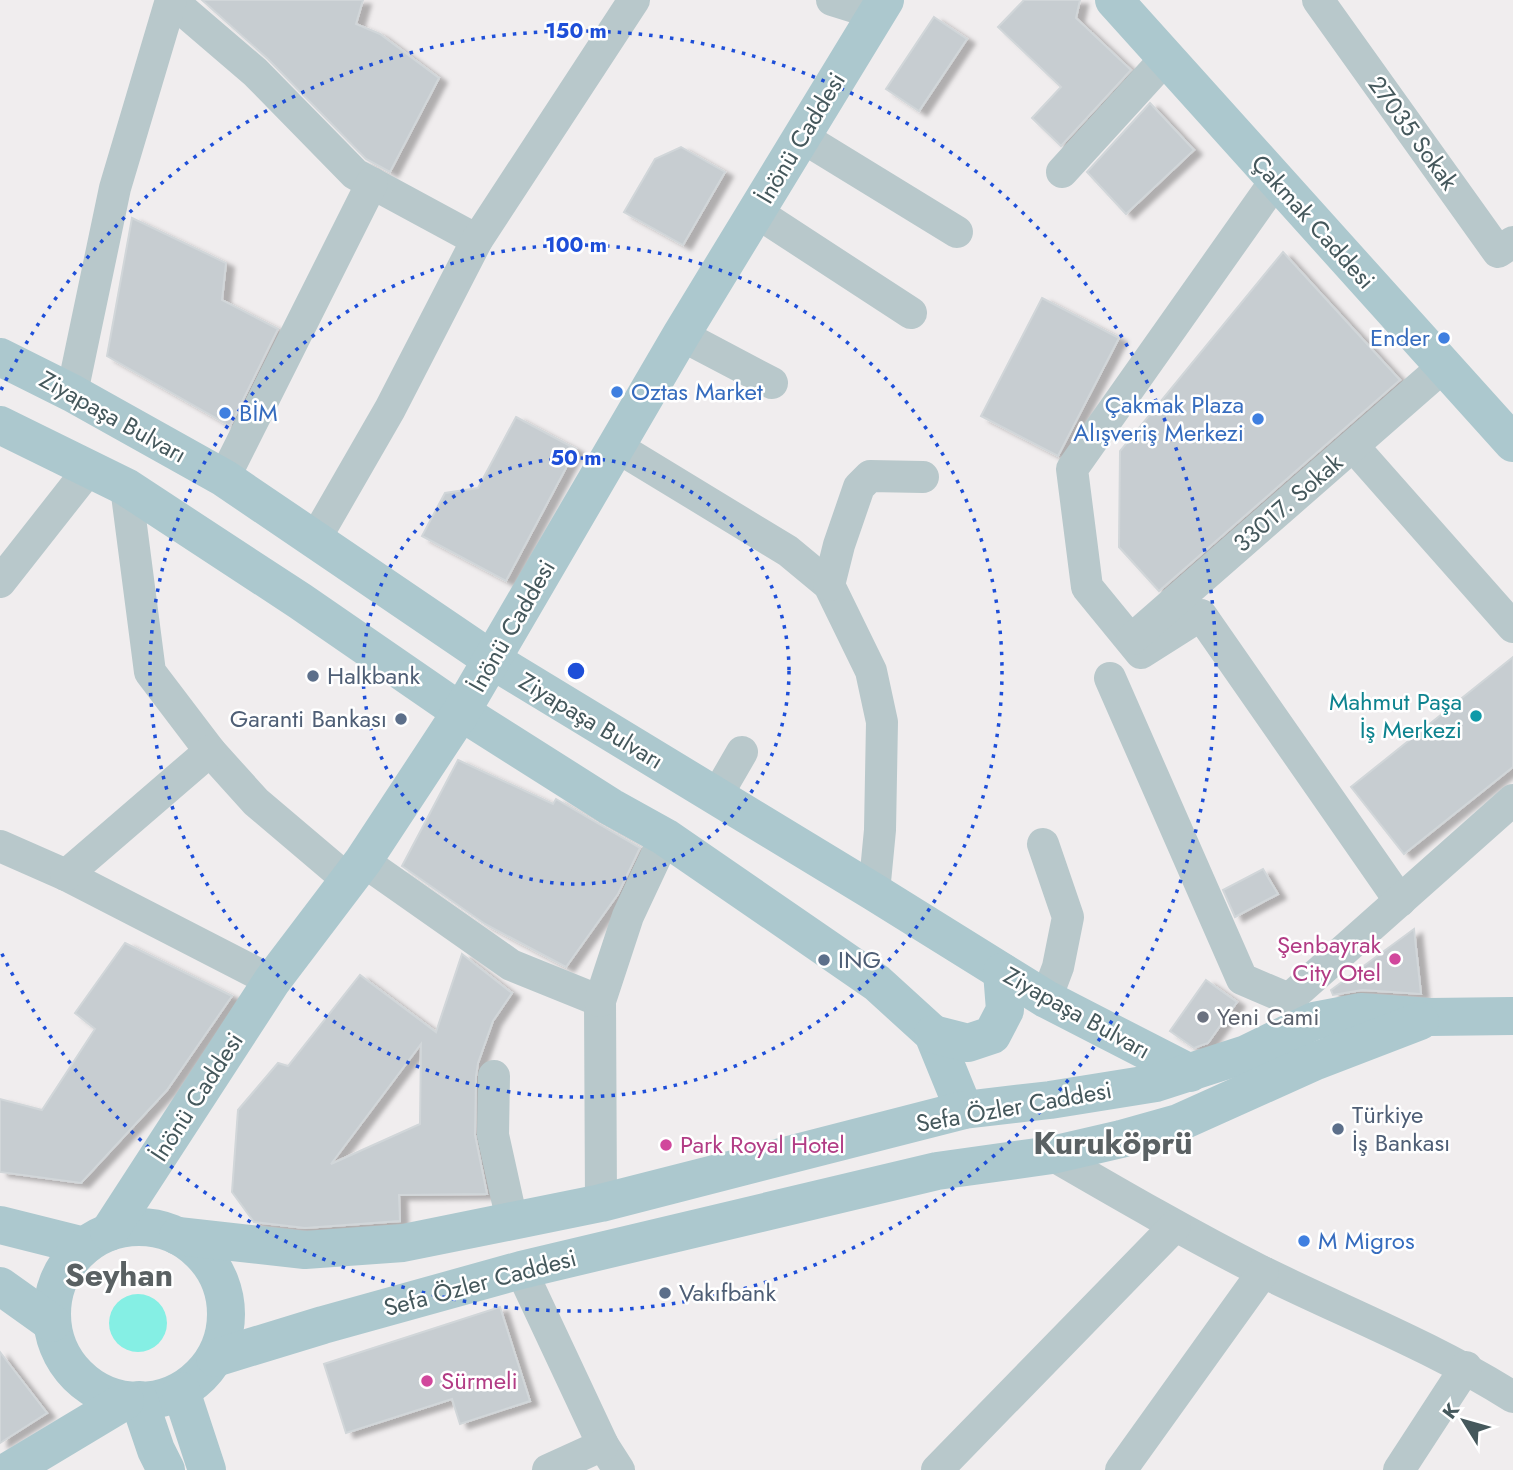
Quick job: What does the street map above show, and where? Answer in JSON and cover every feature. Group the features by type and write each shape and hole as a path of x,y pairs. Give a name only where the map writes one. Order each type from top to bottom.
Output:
{"main road":[{"name":"Çakmak Caddesi","path":"1114,0 1444,366 1508,428"},
{"name":"İnönü Caddesi","path":"96,1239 272,982 356,870 461,712 681,335 881,7"},
{"name":"Ziyapaşa Bulvarı","path":"0,357 72,393 224,478 492,660 1046,999 1190,1073"},
{"path":"0,425 126,487 300,601 461,712 611,807 665,837 877,983 933,1034 964,1110"},
{"path":"933,1034 968,1043 992,1035 1005,1010 1002,972"},
{"name":"Sefa Özler Caddesi","path":"178,1236 305,1250 404,1243 601,1203 964,1110 1143,1085 1246,1054 1314,1021 1361,1012 1430,1017 1513,1016"},
{"name":"Sefa Özler Caddesi","path":"215,1359 323,1325 521,1270 937,1171 1052,1155 1178,1123 1316,1061 1430,1017"},
{"path":"0,1225 96,1239"},
{"path":"137,1226 166,1230 178,1236 191,1243 212,1264 224,1290 227,1320 215,1359 205,1373 181,1391 154,1401 132,1401 98,1392 75,1374 60,1350 52,1323 54,1294 65,1268 96,1239 137,1226"},
{"path":"0,1286 52,1323"},
{"path":"181,1391 207,1470"},
{"path":"10,1470 132,1401"},
{"path":"132,1401 166,1470"}],"street":[{"path":"72,393 116,188 171,0 255,72 355,174 477,240"},
{"path":"314,541 390,409 477,240 634,0"},
{"path":"832,0 881,7"},
{"name":"27035 Sokak","path":"1318,0 1498,251 1513,242"},
{"path":"1062,172 1166,58"},
{"path":"802,137 957,232"},
{"path":"1276,180 1072,469 1087,587 1141,653 1201,615 1400,901"},
{"path":"224,478 372,183"},
{"path":"756,212 911,313"},
{"path":"681,335 772,383"},
{"name":"33017. Sokak","path":"1132,639 1444,366"},
{"path":"1353,446 1513,627"},
{"path":"617,447 788,551 829,585 871,671 882,722 880,830 874,892"},
{"path":"0,582 89,469"},
{"path":"829,585 839,545 859,487 870,476 923,477"},
{"path":"126,487 150,671 210,751 256,802 356,870 511,965 600,1001"},
{"path":"1110,678 1242,979 1289,999 1513,800"},
{"path":"66,875 210,751"},
{"path":"716,797 742,752"},
{"path":"601,1203 600,1001 628,916 665,837"},
{"path":"1043,844 1068,917 1058,967 1046,999"},
{"path":"0,846 66,875 272,982"},
{"path":"494,1076 493,1135 512,1221"},
{"path":"1052,1155 1175,1226 1263,1272 1466,1367 1513,1397"},
{"path":"937,1470 1175,1226"},
{"path":"521,1270 611,1457 548,1470"},
{"path":"1121,1470 1263,1272"},
{"path":"1399,1470 1466,1367"}],"water":[{"path":"132,1294 144,1294 159,1302 167,1317 167,1329 159,1344 144,1352 132,1352 117,1344 109,1329 109,1317 117,1302"}],"building":[{"path":"202,0 363,0 356,24 380,34 439,78 390,172 366,159 268,59"},
{"path":"1024,0 1080,0 1076,18 1131,70 1061,146 1032,118 1061,87 998,27"},
{"path":"934,17 967,39 919,111 886,89"},
{"path":"1150,103 1194,150 1126,214 1087,172"},
{"path":"681,147 725,172 683,245 624,212 655,159"},
{"path":"132,218 226,263 222,300 278,329 230,426 107,356"},
{"name":"Çakmak Plaza Alışveriş Merkezi","path":"1283,252 1400,380 1159,591 1119,547 1120,451"},
{"path":"1042,298 1119,338 1058,456 981,416"},
{"path":"516,417 576,449 506,581 422,536 445,493 478,488"},
{"name":"Mahmut Paşa İş Merkezi","path":"1513,657 1513,767 1404,854 1351,787"},
{"path":"458,760 553,804 556,799 640,848 618,894 566,967 485,924 402,866"},
{"path":"1263,869 1278,894 1235,917 1223,890"},
{"name":"Şenbayrak City Otel","path":"1414,929 1421,994 1362,990 1333,995 1331,990"},
{"path":"125,943 232,996 167,1090 81,1183 0,1172 0,1099 42,1110 95,1029 75,1013"},
{"path":"462,954 512,993 493,1021 476,1076 475,1135 487,1194 399,1195 400,1221 305,1228 254,1222 232,1192 238,1110 278,1063 288,1066 360,975 436,1032","holes":["421,1044 420,1124 331,1164"]},
{"name":"Yeni Cami","path":"1206,980 1237,1002 1208,1043 1194,1048 1170,1031"},
{"name":"Sürmeli","path":"500,1307 530,1401 460,1424 452,1399 346,1433 324,1364"},
{"path":"0,1352 47,1413 0,1443"}],"place":[{"name":"Ender","path":"1444,338"},
{"name":"Oztas Market","path":"617,392"},
{"name":"BİM","path":"225,413"},
{"name":"Çakmak Plaza Alışveriş Merkezi","path":"1258,419"},
{"name":"Halkbank","path":"313,676"},
{"name":"Mahmut Paşa İş Merkezi","path":"1476,716"},
{"name":"Garanti Bankası","path":"401,719"},
{"name":"Şenbayrak City Otel","path":"1395,959"},
{"name":"ING","path":"824,960"},
{"name":"Yeni Cami","path":"1203,1017"},
{"name":"Türkiye İş Bankası","path":"1338,1129"},
{"name":"Park Royal Hotel","path":"666,1145"},
{"name":"M Migros","path":"1304,1241"},
{"name":"Vakıfbank","path":"665,1293"},
{"name":"Sürmeli","path":"427,1381"}],"district":[{"name":"Kuruköprü","path":"1113,1143"},
{"name":"Seyhan","path":"119,1275"}]}
